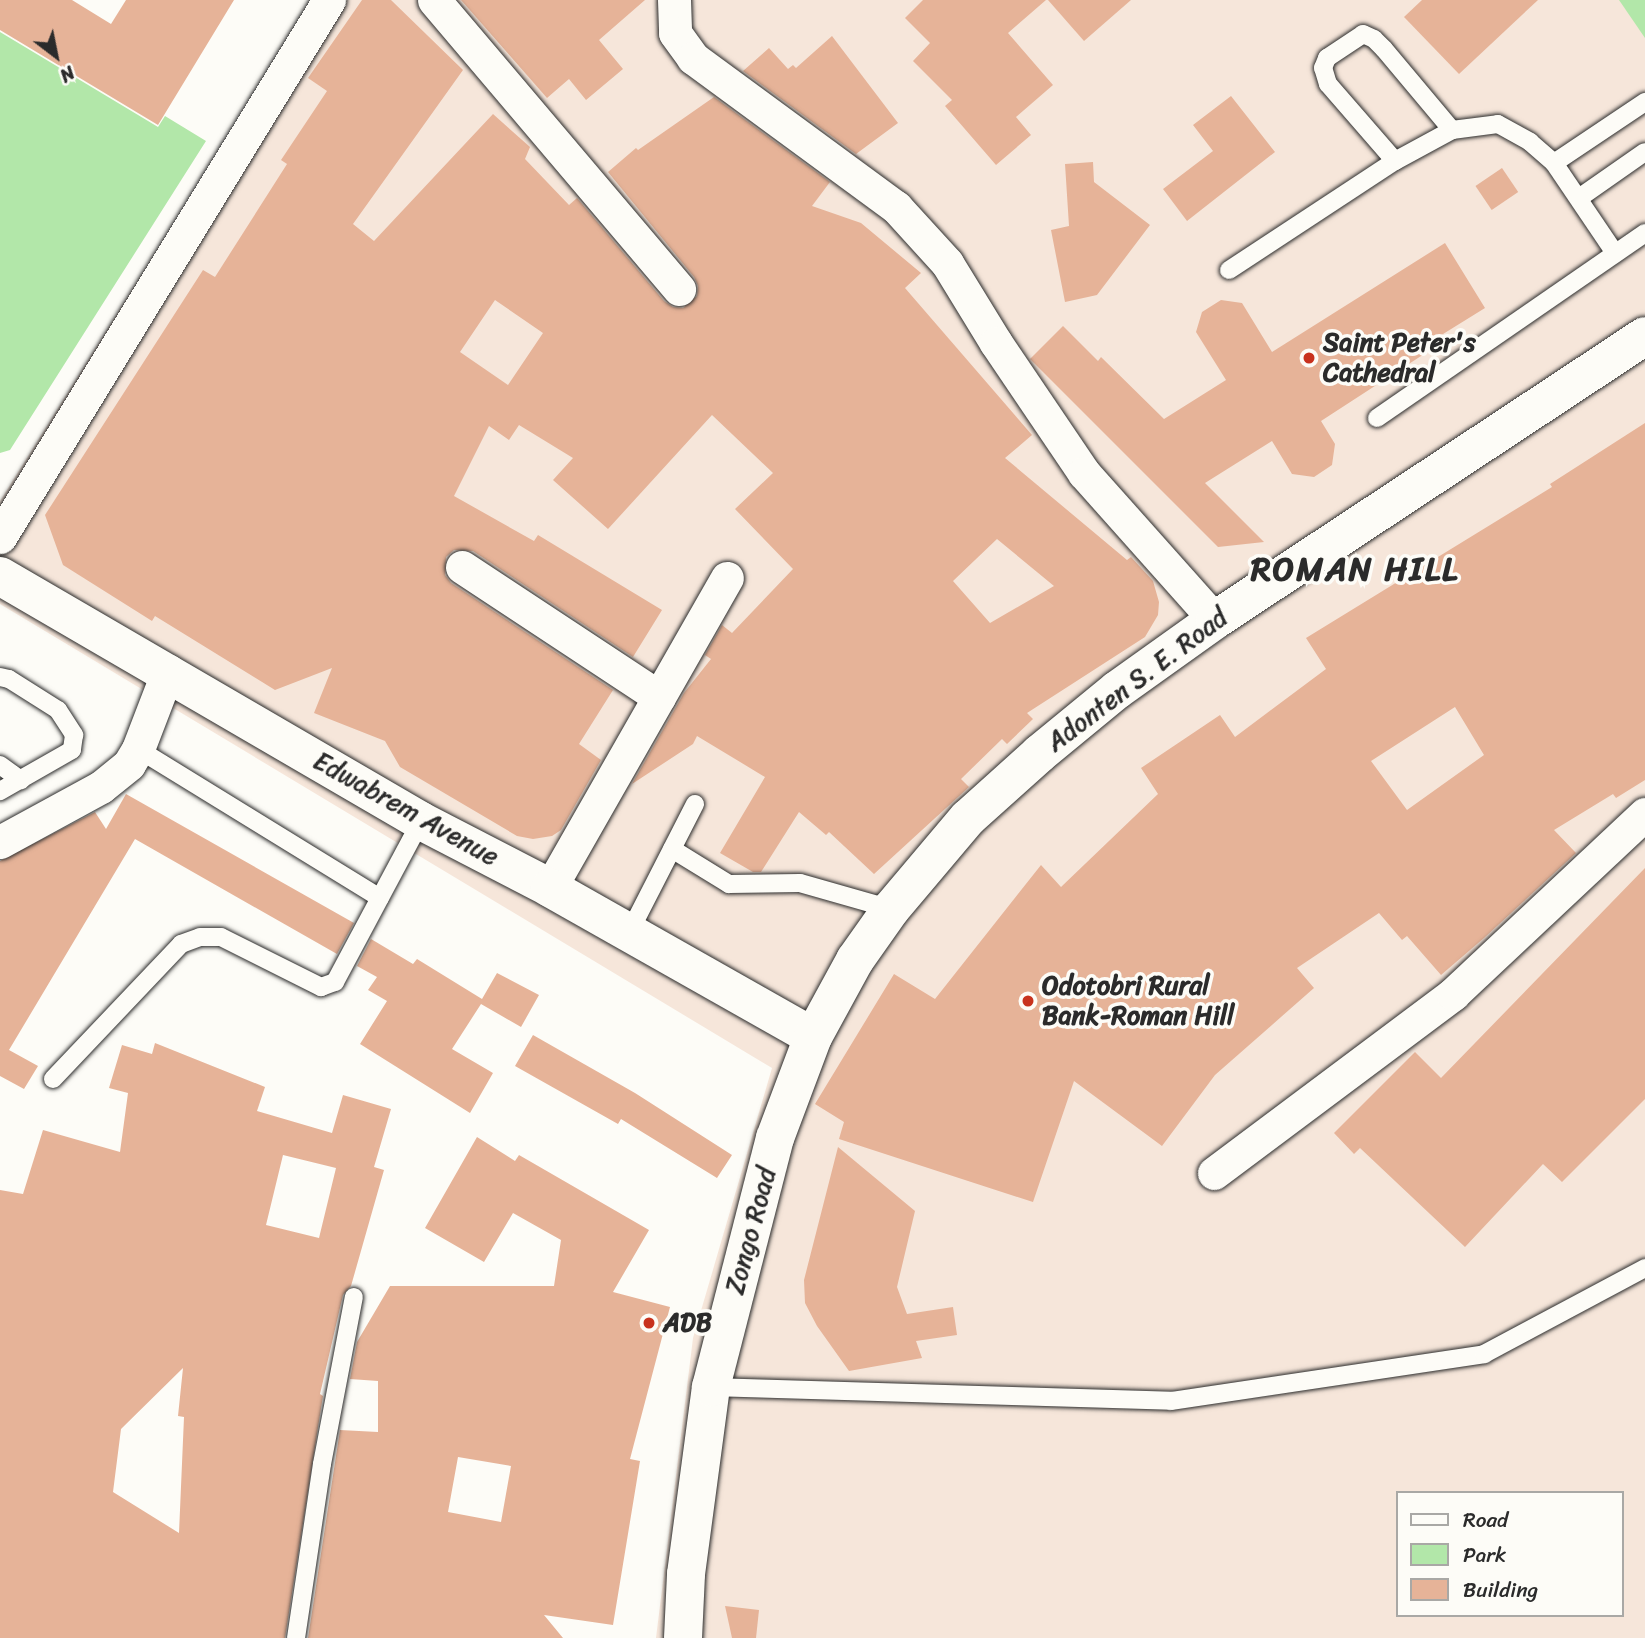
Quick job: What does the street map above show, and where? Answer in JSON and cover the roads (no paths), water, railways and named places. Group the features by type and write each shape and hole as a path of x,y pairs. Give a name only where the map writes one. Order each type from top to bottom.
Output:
{"street":[{"path":"0,537 329,0"},
{"path":"434,0 679,289"},
{"path":"674,0 675,33 693,58 896,207 947,263 996,343 1084,472 1215,621"},
{"name":"Adonten S. E. Road","path":"813,1037 855,960 891,909 968,818 1039,754 1117,690 1215,621 1645,336"},
{"path":"462,567 659,697"},
{"path":"550,888 727,578"},
{"name":"Edwabrem Avenue","path":"1,579 169,671 421,821 550,888 813,1037"},
{"path":"0,842 101,787 129,764 138,749 169,671"},
{"path":"1214,1172 1453,994 1645,814"},
{"name":"Zongo Road","path":"683,1638 686,1574 710,1387 775,1138 813,1037"}],"lane":[{"path":"1395,161 1328,84 1323,68 1328,58 1363,34 1374,39 1384,49 1452,130"},
{"path":"1554,163 1645,102"},
{"path":"1229,270 1395,161 1452,130 1499,124 1530,142 1554,163 1615,253"},
{"path":"1579,198 1645,152"},
{"path":"1377,418 1645,233"},
{"path":"0,677 9,679 58,710 74,734 72,750 0,791"},
{"path":"138,749 380,898"},
{"path":"0,765 21,780"},
{"path":"629,933 695,804"},
{"path":"54,1079 181,944 200,937 221,937 321,987 335,982 421,821"},
{"path":"672,849 729,884 800,883 891,909"},
{"path":"710,1387 1171,1401 1484,1354 1645,1268"},
{"path":"296,1638 322,1464 354,1297"}],"place":[{"name":"Saint Peter's Cathedral","path":"1309,358"},
{"name":"Odotobri Rural Bank-Roman Hill","path":"1028,1001"},
{"name":"ADB","path":"649,1323"}],"district":[{"name":"ROMAN HILL","path":"1355,570"}]}
